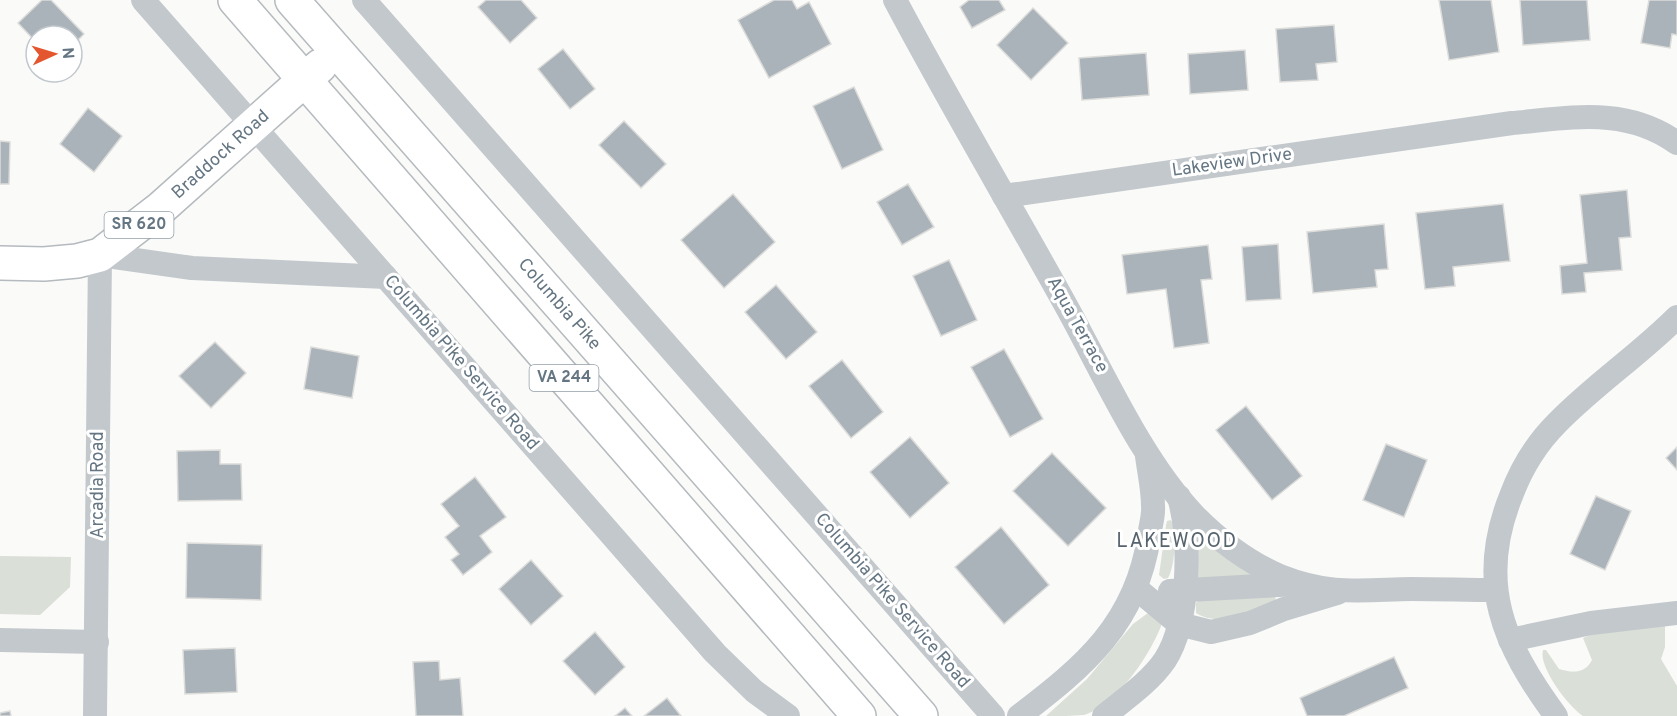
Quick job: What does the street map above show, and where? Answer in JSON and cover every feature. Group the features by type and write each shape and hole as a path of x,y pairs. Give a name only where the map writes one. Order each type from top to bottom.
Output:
{"main road":[{"name":"VA 244","path":"236,0 859,716"},
{"name":"Columbia Pike","path":"292,0 921,716"},
{"name":"Braddock Road","path":"0,263 44,264 77,261 100,255 161,208 337,51"}],"street":[{"name":"Columbia Pike Service Road","path":"143,0 715,653 754,691 788,716"},
{"name":"Columbia Pike Service Road","path":"363,0 993,716"},
{"path":"894,0 1004,196"},
{"name":"Lakeview Drive","path":"1004,196 1512,123 1587,116 1620,118 1651,126 1677,142"},
{"name":"Aqua Terrace","path":"1004,196 1147,456 1193,514 1229,545 1278,575 1303,584 1342,592 1495,590"},
{"name":"Braddock Road","path":"100,255 192,268 386,277"},
{"name":"Arcadia Road","path":"95,716 100,255"},
{"path":"1556,716 1510,640 1502,619 1495,590 1494,558 1500,524 1516,482 1533,451 1556,423 1677,317"},
{"name":"Aqua Terrace","path":"1019,716 1066,680 1110,635 1137,589 1147,552 1154,507 1147,456"},
{"name":"Aqua Terrace","path":"1104,716 1164,662 1179,624 1184,592 1186,552 1183,512 1179,496"},
{"name":"Aqua Terrace","path":"1137,589 1184,592 1303,584"},
{"name":"Aqua Terrace","path":"1137,589 1179,624 1202,631 1223,631 1342,592"},
{"path":"1510,640 1590,623 1677,613"},
{"path":"0,640 97,642"}],"shaded area":[{"path":"1171,520 1175,541 1174,558 1168,578 1164,579 1159,575 1166,525 1167,521"},
{"path":"1200,533 1253,575 1199,582 1196,575"},
{"path":"0,556 71,557 70,587 40,615 0,614"},
{"path":"1275,596 1276,602 1236,617 1215,619 1196,613 1196,603 1199,600"},
{"path":"1148,613 1162,623 1150,649 1120,690 1096,710 1084,715 1046,716 1087,679 1133,624"},
{"path":"1665,624 1665,647 1661,659 1677,686 1677,716 1583,716 1563,696 1545,666 1543,650 1546,650 1559,669 1582,670 1592,660 1583,638 1601,631"}],"building":[{"path":"42,0 51,0 74,24 24,24 24,29 18,23"},
{"path":"486,0 521,0 537,18 510,43 478,7"},
{"path":"774,0 792,0 797,9 809,2 831,44 769,78 738,20"},
{"path":"969,0 999,0 1005,10 972,28 960,7"},
{"path":"1439,0 1491,0 1499,52 1449,60"},
{"path":"1520,0 1587,0 1590,40 1523,45"},
{"path":"1649,0 1677,0 1677,35 1672,34 1670,48 1641,43"},
{"path":"1033,8 1068,43 1031,80 997,45"},
{"path":"1334,25 1337,62 1316,64 1318,80 1280,82 1276,29"},
{"path":"563,49 595,89 570,109 538,69"},
{"path":"1245,50 1248,90 1190,94 1188,54"},
{"path":"1146,53 1149,95 1082,100 1079,58"},
{"path":"854,87 883,150 842,169 813,106"},
{"path":"88,108 122,136 94,172 60,144"},
{"path":"624,121 666,164 641,188 599,145"},
{"path":"0,141 10,142 9,184 0,184"},
{"path":"908,184 934,227 902,245 877,202"},
{"path":"1627,190 1631,237 1619,238 1622,270 1584,273 1586,292 1562,294 1560,266 1587,263 1580,195"},
{"path":"733,194 775,242 724,288 681,240"},
{"path":"1503,204 1510,261 1453,267 1455,286 1425,289 1416,213"},
{"path":"1384,224 1388,269 1375,270 1377,287 1313,293 1307,232"},
{"path":"1278,244 1281,299 1246,301 1242,247"},
{"path":"1208,245 1212,279 1201,280 1209,343 1174,348 1166,289 1127,294 1122,255"},
{"path":"949,260 977,320 941,336 913,276"},
{"path":"776,285 817,332 786,359 745,312"},
{"path":"215,342 246,373 211,408 179,376"},
{"path":"311,347 359,356 352,398 304,389"},
{"path":"1004,349 1043,419 1010,437 971,367"},
{"path":"842,360 883,412 851,438 809,386"},
{"path":"1246,406 1302,476 1272,500 1216,430"},
{"path":"910,437 949,483 910,518 870,472"},
{"path":"1386,444 1427,460 1404,517 1363,500"},
{"path":"1677,447 1677,470 1666,458"},
{"path":"220,450 220,464 241,464 242,500 178,501 177,451"},
{"path":"1052,453 1106,508 1068,546 1013,491"},
{"path":"475,477 506,517 480,536 492,552 463,575 451,560 459,554 445,537 459,526 441,504"},
{"path":"1596,496 1631,511 1605,570 1570,554"},
{"path":"1001,527 1049,585 1004,624 955,567"},
{"path":"187,543 262,545 261,600 186,598"},
{"path":"531,560 563,596 531,625 499,589"},
{"path":"595,632 625,667 595,695 563,661"},
{"path":"235,648 237,692 185,694 183,650"},
{"path":"1394,657 1408,688 1344,716 1307,716 1300,698"},
{"path":"439,661 440,680 460,678 463,716 416,716 413,662"},
{"path":"667,698 681,716 644,716"},
{"path":"625,708 632,716 615,716"},
{"path":"10,711 11,716 0,716 0,713"}],"district":[{"name":"LAKEWOOD","path":"1177,542"}]}
